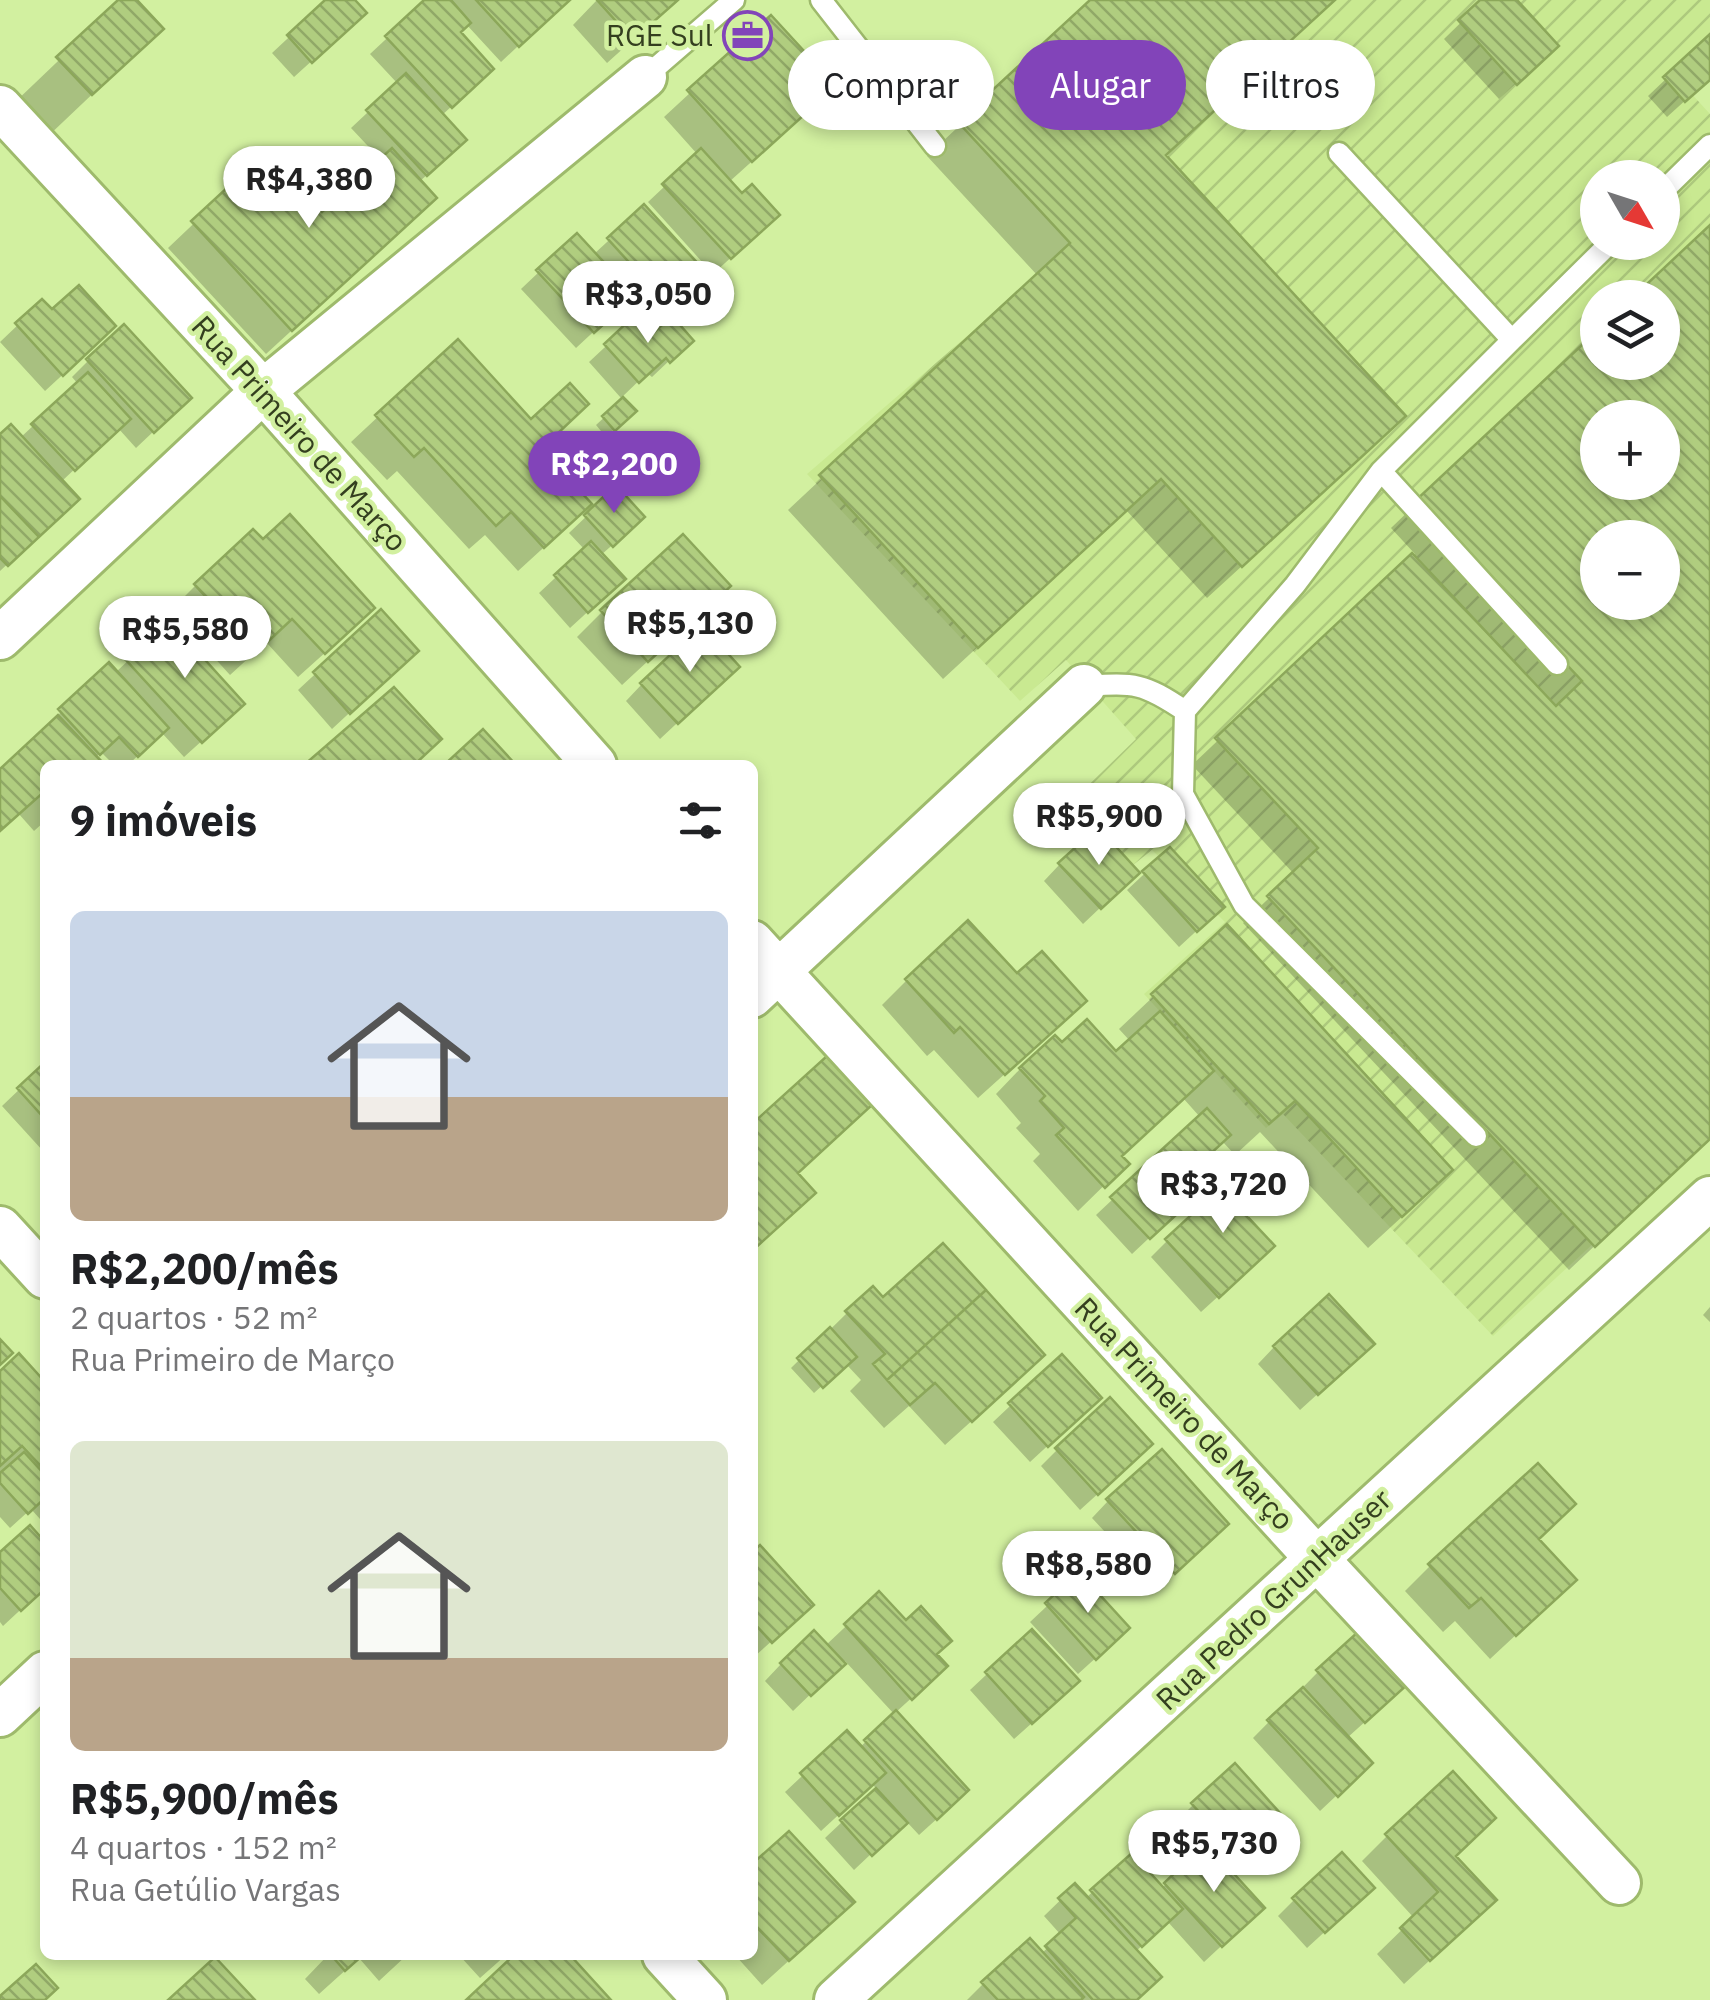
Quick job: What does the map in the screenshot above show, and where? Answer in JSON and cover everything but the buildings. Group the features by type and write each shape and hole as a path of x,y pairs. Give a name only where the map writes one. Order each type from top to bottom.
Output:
{"street":[{"path":"0,638 263,391 645,77"},
{"name":"Rua Primeiro de Março","path":"0,107 263,391 591,760"},
{"path":"761,970 1084,686"},
{"name":"Rua Primeiro de Março","path":"761,970 1619,1883"},
{"name":"Rua Pedro GrunHauser","path":"836,2000 1710,1198"},
{"path":"0,1228 40,1272"},
{"path":"0,1715 40,1678"},
{"path":"669,1960 705,2000"}],"lane":[{"path":"645,77 734,0"},
{"path":"820,0 935,146"},
{"path":"1680,174 1710,145"},
{"path":"1339,153 1512,340"},
{"path":"1476,1136 1244,905 1183,794 1185,711 1294,585 1381,471 1593,260"},
{"path":"1381,471 1556,664"},
{"path":"1084,686 1133,683 1185,711"}],"shaded area":[{"path":"1097,0 1710,0 1710,70 1689,91 1710,114 1710,1136 1493,1336 1283,1114 1266,1128 1144,994 1225,922 1152,850 1128,869 1066,807 1136,739 1066,660 1020,701 807,474 1074,244 1085,130 1186,130 1186,40 1093,40"}],"place":[{"name":"RGE Sul","path":"748,36"}]}
